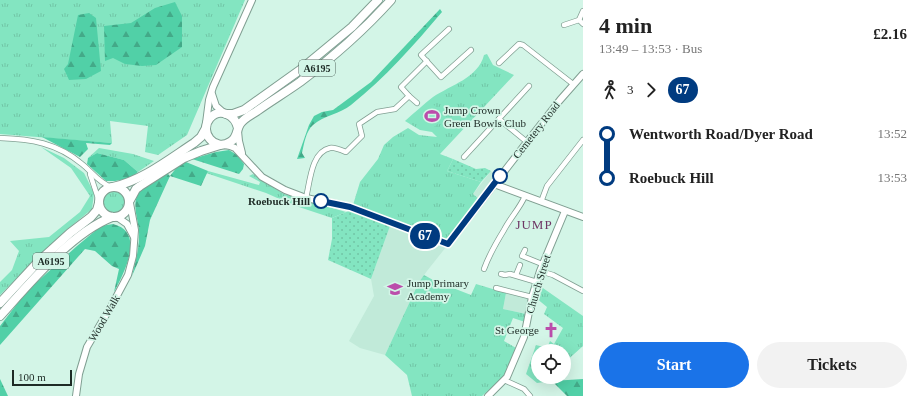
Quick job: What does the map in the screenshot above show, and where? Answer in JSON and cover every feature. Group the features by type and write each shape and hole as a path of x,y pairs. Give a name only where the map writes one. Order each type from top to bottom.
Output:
{"highway":[{"name":"A6195","path":"0,303 38,262 97,210 102,194 112,187 127,184 140,178 198,140 213,116 216,114 233,114 244,110 300,70 352,27 378,0"},
{"name":"A6195","path":"0,316 57,255 94,225 124,214 127,211 134,193 140,186 184,158 201,151 226,144 233,140 244,119 300,82 329,59 390,0"},
{"path":"225,113 234,119 238,129"},
{"path":"206,127 209,138 214,143 222,145"},
{"path":"112,187 122,189 128,196 130,202"},
{"path":"99,202 103,212 114,217"}],"street":[{"path":"206,127 209,100 213,87 252,0"},
{"path":"564,25 579,20 583,11"},
{"path":"579,20 583,24"},
{"path":"449,30 421,56 442,77 471,50"},
{"path":"499,63 519,44 523,45 574,84"},
{"path":"417,103 402,87 427,61"},
{"name":"Cemetery Road","path":"306,198 350,207 448,244 527,142 583,74"},
{"path":"464,157 529,86"},
{"path":"212,94 216,106 225,113"},
{"path":"222,145 233,147 262,177 285,190 306,198 315,159 321,152 330,148 346,152 362,136 359,124 377,112 395,109 409,96"},
{"path":"499,119 527,142"},
{"path":"238,129 239,141 244,157"},
{"path":"0,138 21,139 50,145 72,157 102,183 112,187"},
{"path":"541,202 547,186 583,140"},
{"path":"89,172 99,202"},
{"path":"494,184 583,217"},
{"path":"484,269 489,251 500,239 503,231 525,196"},
{"name":"Wood Walk","path":"76,396 79,374 87,347 128,275 135,242 135,230 130,202"},
{"name":"Church Street","path":"488,396 507,377 524,337 536,282 564,210"},
{"path":"114,217 127,224 133,234 135,242"},
{"path":"525,250 522,256 583,291"},
{"path":"516,275 520,265"},
{"path":"501,274 505,276 510,274 516,275 536,282"},
{"path":"496,288 532,296"},
{"path":"504,380 524,389 530,396"}],"shaded area":[{"path":"491,171 496,176 479,199 473,194"},
{"name":"Jump Primary Academy","path":"390,226 446,247 419,282 385,355 360,348 349,341 374,296 371,279"},
{"path":"506,293 529,298 526,314 503,309"}],"green space":[{"path":"0,0 245,0 187,135 158,155 145,152 148,126 110,121 112,143 0,134"},
{"path":"175,2 182,16 182,47 156,65 142,66 125,64 113,58 105,61 104,26 131,23 155,8"},
{"path":"440,9 442,12 399,61 364,95 342,111 322,119 313,125 307,134 302,153 305,158 297,159 309,125 314,116 322,112 333,110 371,82"},
{"path":"89,13 96,18 101,71 86,79 69,80 64,69 68,64 78,15"},
{"path":"487,54 493,65 514,75 440,154 453,159 447,171 481,182 473,194 479,199 447,240 353,205 360,182 378,159 384,145 393,137 408,128 419,135 437,137 432,132 420,130 405,121 433,97 470,75 481,63 484,55"},
{"name":"Jump Crown Green Bowls Club","path":"432,103 446,116 432,129 418,116"},
{"path":"42,137 112,143 110,145 86,143 88,149 80,157"},
{"path":"41,147 64,158 84,173 94,193 92,209 64,232 0,295 0,282 12,270 19,251 10,241 49,237 80,212 90,196 71,168"},
{"path":"99,148 133,154 154,161 138,172 124,160 97,153 88,158"},
{"path":"229,150 237,155 244,164 243,169 239,174 192,159 216,152"},
{"path":"97,153 124,160 138,172 131,178 106,181 87,164 88,158"},
{"path":"453,159 476,169 485,168 491,171 481,182 447,171"},
{"path":"186,162 208,171 201,186 170,176 177,167"},
{"path":"208,171 259,185 260,182 249,176 253,174 284,194 346,212 332,218 293,205 266,193 206,173"},
{"path":"167,173 170,176 150,220 145,246 132,276 139,241 135,206 137,196 142,189 155,180"},
{"path":"110,191 118,191 125,198 125,206 118,213 110,213 103,206 103,198"},
{"path":"351,210 390,226 371,279 328,260 332,239 332,218"},
{"path":"113,224 123,228 128,235 130,244 130,254 127,264 114,292 119,269 112,266 95,251 85,249 0,345 0,326 27,291 101,226"},
{"path":"424,275 435,281 471,295 476,284 506,293 503,309 526,314 525,322 513,318 504,341 516,348 505,375 482,396 412,396 407,375 385,355 419,282"},
{"path":"540,286 583,316 583,346 571,357 571,344 554,344 563,328 544,314 547,307 536,298"},
{"path":"531,360 531,378 526,374"},
{"path":"0,379 8,396 0,396"},
{"path":"583,379 583,396 567,396 555,384 571,384 571,380"}],"bus line":[{"name":"67","path":"321,201 350,207 448,244 500,176"}],"place":[{"name":"Jump Crown Green Bowls Club","path":"432,116"},
{"name":"Roebuck Hill","path":"321,201"},
{"name":"Jump Primary Academy","path":"395,289"},
{"name":"St George","path":"551,330"}],"district":[{"name":"JUMP","path":"534,224"}]}
